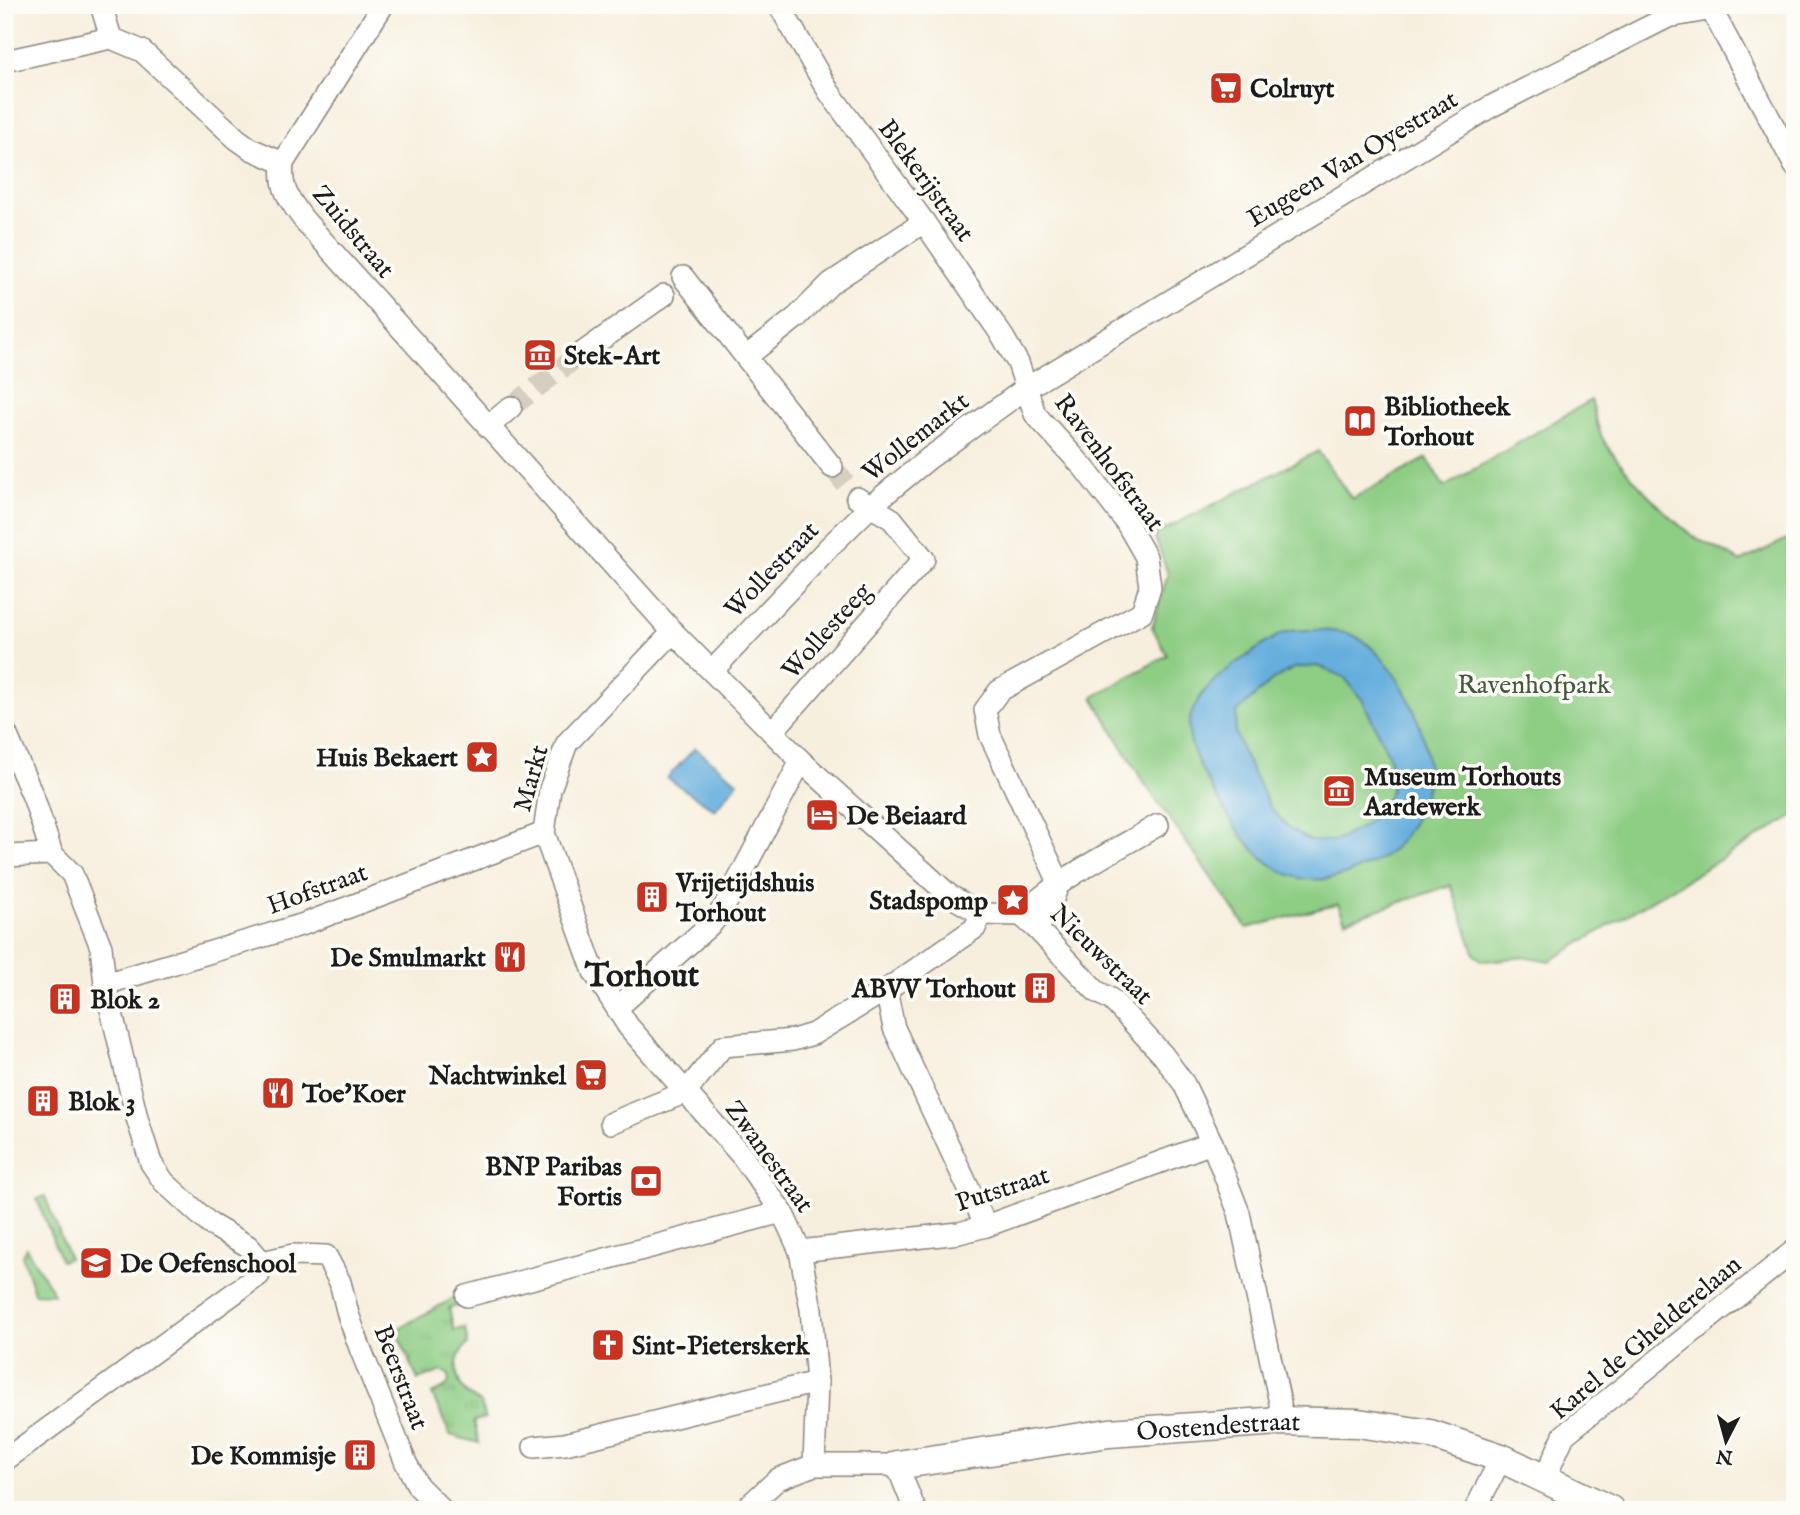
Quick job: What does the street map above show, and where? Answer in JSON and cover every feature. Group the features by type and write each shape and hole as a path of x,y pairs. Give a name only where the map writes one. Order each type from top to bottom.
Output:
{"street":[{"path":"101,5 111,38"},
{"path":"5,61 111,38 142,51 250,149 283,163 383,5"},
{"name":"Blekerijstraat","path":"779,5 830,92 925,222 1003,337 1017,363 1025,389"},
{"path":"1714,7 1795,166"},
{"name":"Eugeen Van Oyestraat","path":"1025,389 1489,107 1668,17 1714,7"},
{"name":"Zuidstraat","path":"283,163 281,180 288,198 304,220 673,632"},
{"path":"746,357 797,317 831,283 925,222"},
{"path":"683,277 832,467"},
{"path":"578,356 664,295"},
{"name":"Wollemarkt","path":"922,564 924,559 892,519 865,502 1025,389"},
{"name":"Ravenhofstraat","path":"1025,389 1035,414 1084,468 1126,522 1146,557 1150,587 1142,612 999,691 985,710 990,735 1059,882"},
{"path":"488,427 511,407"},
{"name":"Wollestraat","path":"712,671 829,547 865,502"},
{"name":"Wollesteeg","path":"772,732 922,564"},
{"name":"Nieuwstraat","path":"673,632 801,761 949,895 981,914 1029,922 1096,991 1112,1000 1163,1055 1184,1084 1212,1143 1239,1213 1280,1403 1280,1421"},
{"name":"Markt","path":"673,632 567,743 550,789 544,833 594,972 628,1026 686,1092"},
{"path":"5,731 34,799 52,854 72,874 101,947 105,984 137,1118 151,1163 163,1182 210,1224 247,1246 262,1262 259,1275 5,1460"},
{"path":"617,1008 712,923 723,909 801,761"},
{"path":"1029,922 1050,907 1059,882 1158,825"},
{"name":"Hofstraat","path":"105,984 304,924 544,833"},
{"path":"5,856 52,854"},
{"path":"611,1123 686,1092 723,1046 793,1040 813,1034 887,990 975,928 981,914"},
{"path":"887,990 894,1028 986,1226"},
{"name":"Zwanestraat","path":"686,1092 742,1157 782,1212 800,1251 811,1309 817,1382 814,1465"},
{"name":"Putstraat","path":"800,1251 946,1234 986,1226 1212,1143"},
{"path":"467,1296 782,1212"},
{"name":"Karel de Ghelderelaan","path":"1545,1478 1564,1436 1795,1250"},
{"name":"Beerstraat","path":"262,1262 293,1255 326,1256 340,1282 348,1314 406,1463 418,1486 442,1510"},
{"path":"534,1447 565,1444 817,1382"},
{"name":"Oostendestraat","path":"814,1465 897,1465 1110,1433 1280,1421 1358,1423 1430,1434 1501,1458 1610,1510"},
{"path":"1475,1510 1501,1458"},
{"path":"744,1510 778,1479 814,1465"},
{"path":"897,1465 915,1510"}],"green space":[{"name":"Ravenhofpark","path":"1591,400 1600,432 1612,452 1658,505 1693,536 1740,562 1795,535 1795,815 1550,961 1528,957 1483,961 1475,955 1451,885 1345,921 1338,904 1247,928 1142,780 1093,697 1167,655 1152,627 1168,574 1154,535 1318,451 1352,499 1427,458 1444,487"},
{"path":"45,1196 69,1258 61,1261 37,1199"},
{"path":"26,1248 54,1294 34,1293 22,1255"},
{"path":"461,1294 484,1300 449,1308 454,1330 465,1328 468,1344 458,1360 458,1377 466,1392 481,1403 485,1418 474,1421 479,1443 450,1435 432,1394 447,1386 449,1375 442,1371 418,1380 396,1330"}],"water":[{"path":"1294,630 1350,634 1367,644 1383,659 1397,678 1419,723 1428,769 1425,794 1418,813 1404,836 1389,853 1367,866 1333,878 1310,879 1290,875 1272,865 1255,851 1240,833 1201,768 1190,740 1189,723 1202,694 1225,671 1282,634","holes":["1318,666 1344,677 1363,701 1389,756 1391,790 1383,807 1362,827 1335,841 1311,841 1289,828 1271,809 1242,751 1235,731 1237,712 1274,679 1294,668"]},
{"path":"695,748 738,782 715,810 667,778"}],"tunnel":[{"path":"511,407 578,356"},
{"path":"832,467 857,498"}],"place":[{"name":"Colruyt","path":"1226,88"},
{"name":"Stek-Art","path":"540,355"},
{"name":"Bibliotheek Torhout","path":"1360,421"},
{"name":"Huis Bekaert","path":"482,757"},
{"name":"Museum Torhouts Aardewerk","path":"1339,791"},
{"name":"De Beiaard","path":"822,815"},
{"name":"Vrijetijdshuis Torhout","path":"652,897"},
{"name":"Stadspomp","path":"1013,900"},
{"name":"De Smulmarkt","path":"510,957"},
{"name":"ABVV Torhout","path":"1040,988"},
{"name":"Blok 2","path":"65,999"},
{"name":"Nachtwinkel","path":"591,1075"},
{"name":"Toe'Koer","path":"278,1093"},
{"name":"Blok 3","path":"43,1101"},
{"name":"BNP Paribas Fortis","path":"646,1181"},
{"name":"De Oefenschool","path":"96,1263"},
{"name":"Sint-Pieterskerk","path":"608,1345"},
{"name":"De Kommisje","path":"360,1455"}],"district":[{"name":"Torhout","path":"642,974"}]}
